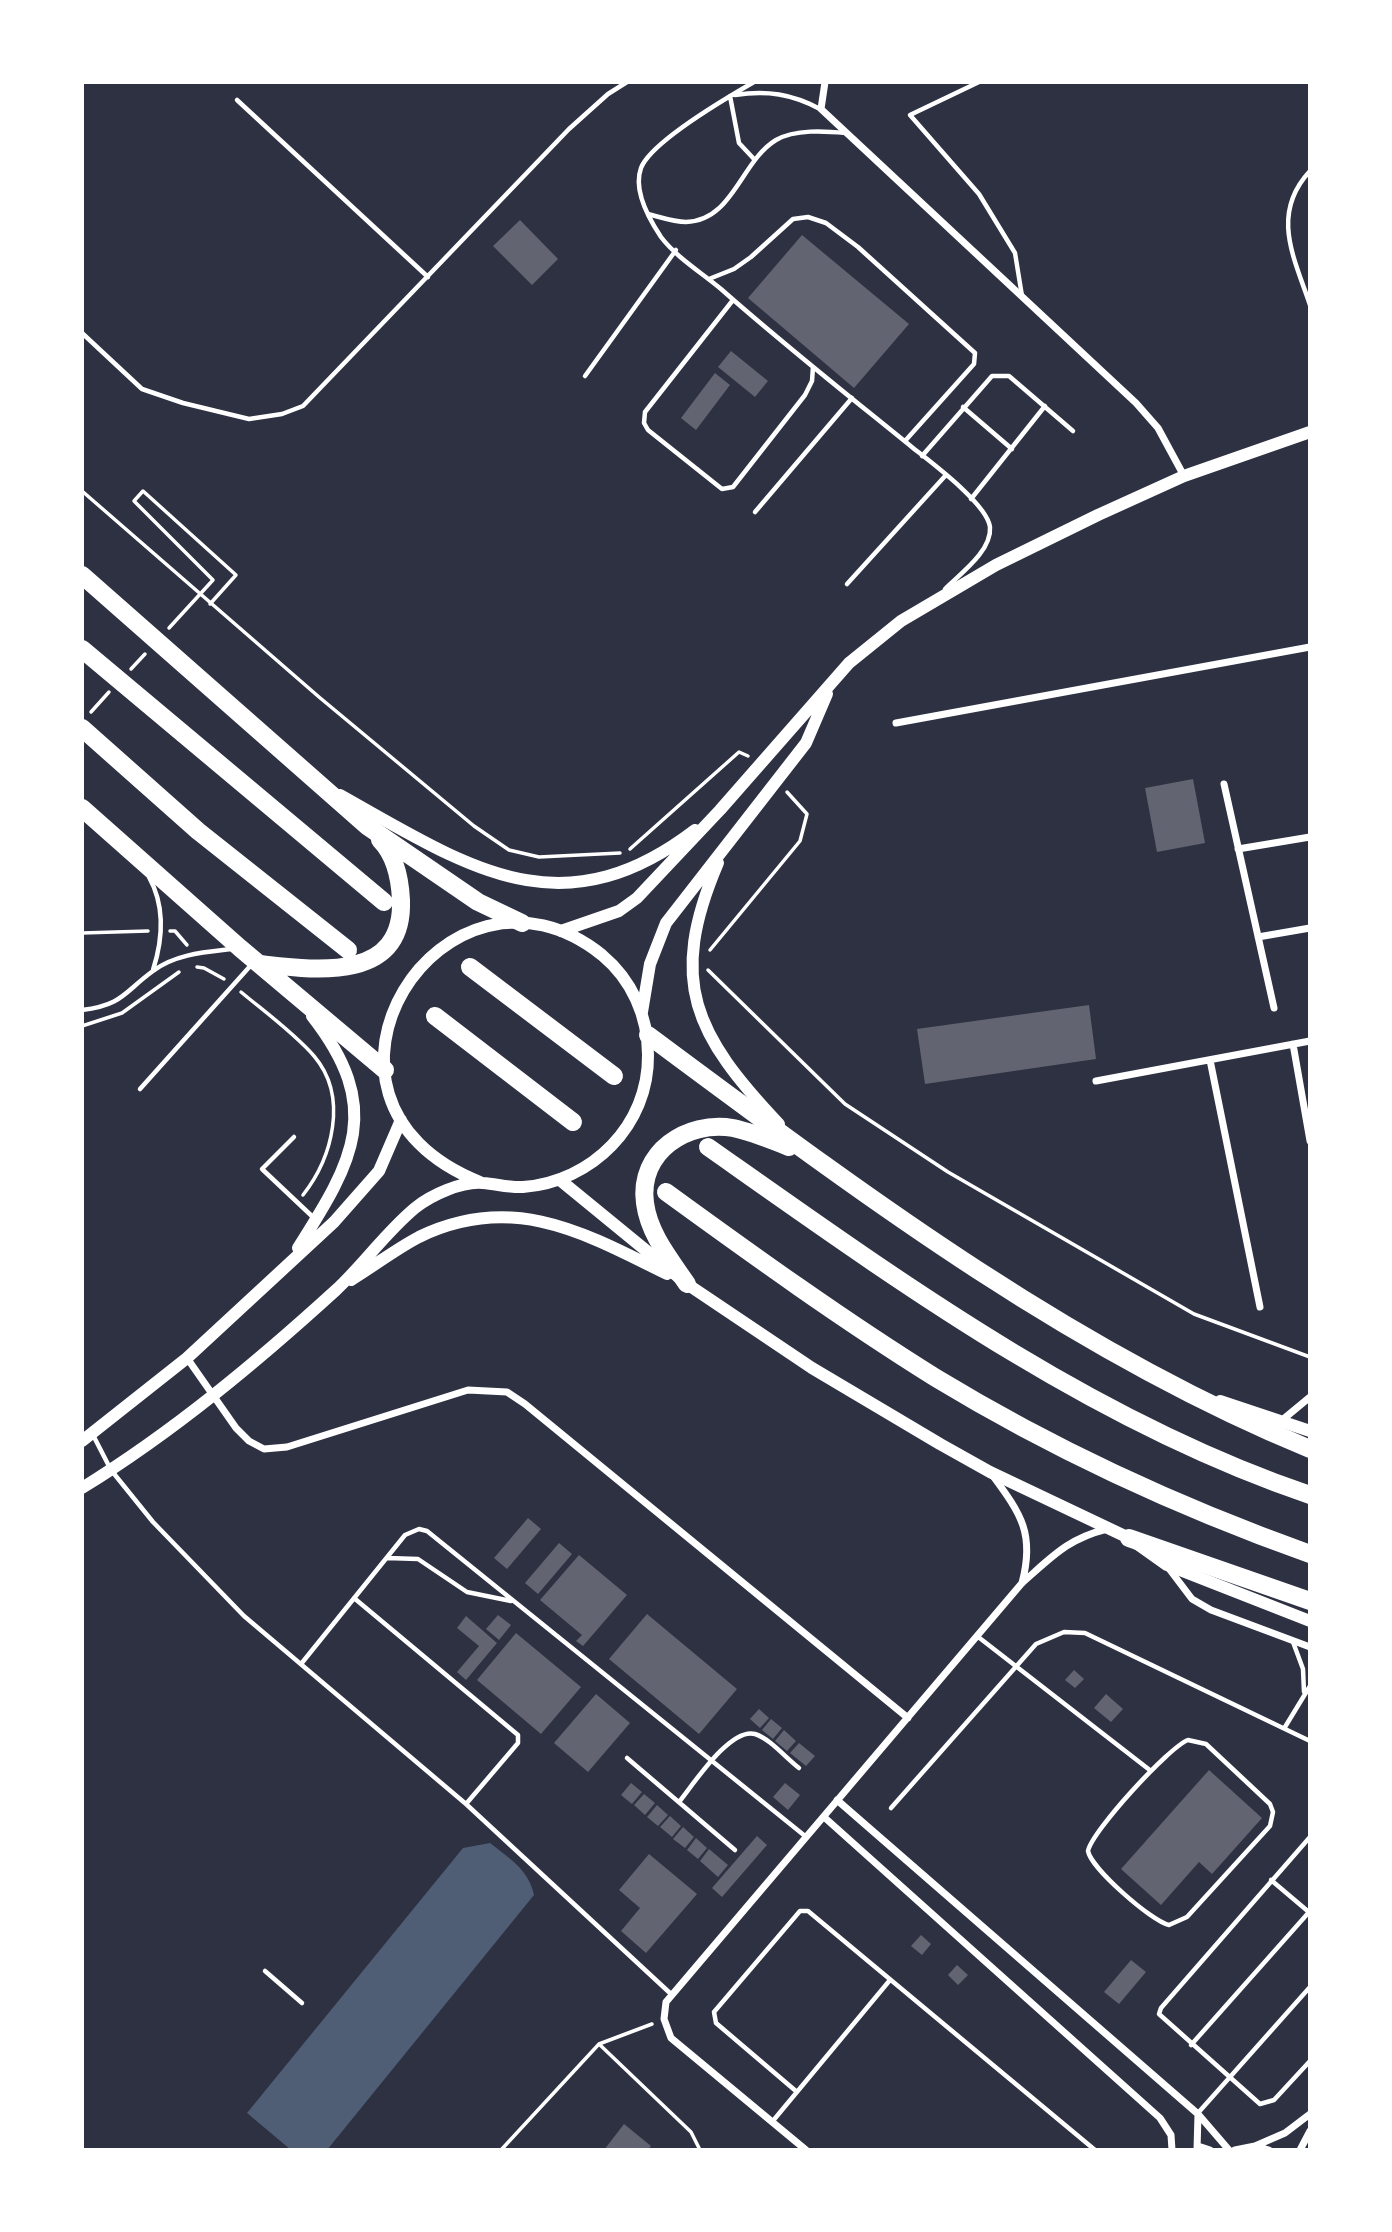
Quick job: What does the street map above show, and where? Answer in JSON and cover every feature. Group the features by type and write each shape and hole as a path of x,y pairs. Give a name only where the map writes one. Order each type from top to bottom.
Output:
{"highway":[{"path":"82,575 367,826 456,889 522,923"},
{"path":"82,649 384,902"},
{"path":"82,728 198,831 348,950"},
{"path":"82,808 240,948 385,1070"},
{"path":"257,962 329,971 352,967 374,958 391,940 401,916 396,866 384,844 367,826"},
{"path":"470,967 614,1076"},
{"path":"435,1016 573,1122"},
{"path":"648,1035 806,1152 1014,1295 1087,1338 1188,1391 1267,1432 1310,1449"},
{"path":"687,1284 654,1235 645,1202 648,1174 657,1154 681,1135 715,1127 733,1128 806,1152"},
{"path":"708,1147 900,1282 1077,1389 1154,1429 1310,1495"},
{"path":"666,1192 803,1291 937,1378 1008,1418 1143,1485 1310,1554"},
{"path":"1129,1538 1310,1601"}],"street":[{"path":"825,82 821,109 1136,403 1158,428 1184,476"},
{"path":"561,931 609,915 637,898 872,641 934,600 996,565 1184,476 1310,432"},
{"path":"896,723 1310,646"},
{"path":"642,1013 650,964 666,923 806,743 831,684"},
{"path":"315,781 482,870 555,884 587,881 621,873 678,842 720,810"},
{"path":"1224,784 1274,1008"},
{"path":"1238,849 1310,837"},
{"path":"724,851 700,910 691,951 694,991 711,1041 728,1066 806,1152"},
{"path":"522,923 561,931 587,944 611,962 629,986 642,1013 648,1035 648,1072 638,1107 620,1138 593,1163 560,1180 524,1187 480,1182 456,1172 434,1158 416,1141 401,1120 390,1096 385,1070 386,1032 398,996 420,965 449,942 484,927 522,923"},
{"path":"1258,937 1310,928"},
{"path":"290,1260 346,1165 354,1133 354,1100 341,1057 297,996"},
{"path":"1096,1081 1310,1041"},
{"path":"1293,1044 1310,1142"},
{"path":"1210,1060 1260,1307"},
{"path":"87,1437 187,1358 362,1194 379,1171 401,1120"},
{"path":"560,1180 687,1284 812,1367 990,1472 1129,1538 1167,1565 1310,1621"},
{"path":"82,1488 214,1395 339,1287 386,1233 419,1205 446,1191 480,1182"},
{"path":"339,1287 418,1238 450,1225 478,1218 516,1217 547,1221 579,1232 687,1284"},
{"path":"187,1358 236,1428 264,1449 287,1447 468,1390 507,1392 908,1718"},
{"path":"1188,1391 1310,1431"},
{"path":"1281,1421 1310,1397"},
{"path":"990,1472 1011,1500 1026,1532 1028,1560 1022,1583"},
{"path":"806,2150 671,2038 663,2019 666,2002 1022,1583 1067,1543 1108,1529"},
{"path":"1167,1565 1192,1600 1211,1610 1310,1647"},
{"path":"837,1800 1198,2114 1229,2150"},
{"path":"824,1817 1160,2118 1171,2135 1172,2150"},
{"path":"1198,2114 1198,2148 1210,2150"},
{"path":"1235,2150 1255,2146 1285,2133 1310,2114"},
{"path":"1300,2150 1310,2131"},
{"path":"1255,2146 1269,2150"}],"lane":[{"path":"82,333 142,388 183,403 248,419 282,414 303,406 569,129 608,93 626,82"},
{"path":"754,82 730,96 647,156 640,171 639,185 647,214 663,239 946,475 983,511 990,524 989,537 979,554 934,600"},
{"path":"979,82 910,115 979,194 1015,253 1023,297"},
{"path":"730,96 776,93 799,97 821,109"},
{"path":"730,96 739,143 754,159"},
{"path":"237,100 428,277"},
{"path":"647,214 686,222 713,214 736,189 754,159 777,139 821,130 848,133"},
{"path":"1309,303 1286,232 1288,207 1310,171"},
{"path":"709,279 734,269 751,257 793,219 808,217 827,223 858,247 975,353 974,364 905,441"},
{"path":"585,376 676,250"},
{"path":"733,300 645,412 644,423 648,430 722,489 733,487 805,395 812,381 813,366"},
{"path":"922,456 992,376 1009,376 1073,431"},
{"path":"755,512 852,398"},
{"path":"971,499 1045,406"},
{"path":"963,407 1012,449"},
{"path":"847,584 946,475"},
{"path":"139,860 154,886 161,916 159,950 153,971"},
{"path":"82,1010 121,998 153,971 190,955 240,948"},
{"path":"140,1089 257,962"},
{"path":"293,1137 262,1169 316,1220"},
{"path":"87,1437 153,1522 244,1616 466,1804 671,1994"},
{"path":"301,1664 405,1535 419,1529 427,1531 713,1759 805,1836"},
{"path":"387,1558 418,1559 467,1592 514,1601"},
{"path":"354,1598 518,1735 518,1743 466,1804"},
{"path":"891,1808 1017,1665 1044,1639 1065,1632 1086,1633 1310,1741"},
{"path":"977,1636 1151,1771"},
{"path":"1293,1642 1303,1669 1304,1692"},
{"path":"1285,1728 1310,1686"},
{"path":"679,1802 713,1759 736,1736 757,1734 799,1768"},
{"path":"1198,1740 1270,1804 1273,1812 1270,1826 1187,1917 1175,1924 1156,1919 1094,1865 1088,1850 1093,1836 1151,1771 1180,1743 1198,1740"},
{"path":"627,1758 735,1850"},
{"path":"1310,1837 1161,2008 1161,2018 1254,2101 1270,2103 1310,2061"},
{"path":"1191,2045 1309,1912 1271,1881"},
{"path":"797,2091 716,2023 714,2018 717,2007 800,1910 814,1914 1095,2150"},
{"path":"265,1971 303,2003"},
{"path":"771,2122 890,1980"},
{"path":"1198,2114 1310,1987"}],"path":[{"path":"210,604 236,575 143,491 134,501 214,580"},
{"path":"194,967 217,973 315,1057 329,1086 334,1116 328,1154 321,1171 298,1203"},
{"path":"82,1026 122,1013 185,970"},
{"path":"501,2150 599,2044 663,2019"},
{"path":"599,2044 691,2132 699,2150"}],"water":[{"path":"490,1843 523,1872 534,1895 327,2150 291,2150 247,2113 463,1848"}],"building":[{"path":"520,220 558,259 532,285 493,246"},
{"path":"802,235 909,324 854,388 748,298"},
{"path":"731,351 768,381 755,397 718,367"},
{"path":"715,373 730,385 696,430 681,418"},
{"path":"1193,779 1205,843 1157,852 1145,788"},
{"path":"1089,1005 1096,1059 925,1084 917,1029"},
{"path":"528,1518 541,1529 507,1569 494,1558"},
{"path":"559,1543 572,1554 538,1594 525,1583"},
{"path":"579,1555 627,1595 583,1646 576,1641 582,1635 540,1600"},
{"path":"647,1614 737,1689 699,1734 609,1659"},
{"path":"498,1615 511,1625 499,1640 486,1629"},
{"path":"466,1616 497,1643 466,1680 457,1672 479,1646 457,1628"},
{"path":"516,1633 581,1687 541,1734 477,1680"},
{"path":"1074,1670 1084,1679 1075,1688 1065,1680"},
{"path":"596,1694 630,1723 588,1772 554,1743"},
{"path":"1106,1694 1123,1709 1111,1722 1094,1708"},
{"path":"759,1709 769,1718 760,1728 750,1719"},
{"path":"771,1719 782,1728 773,1739 762,1730"},
{"path":"784,1730 796,1741 787,1751 775,1741"},
{"path":"799,1743 815,1756 806,1766 790,1753"},
{"path":"1209,1770 1262,1818 1212,1874 1199,1862 1161,1905 1121,1869"},
{"path":"631,1783 642,1792 632,1804 621,1795"},
{"path":"785,1783 800,1795 788,1810 773,1797"},
{"path":"644,1794 655,1803 645,1815 634,1805"},
{"path":"657,1805 668,1815 658,1826 647,1817"},
{"path":"670,1816 681,1826 672,1837 660,1827"},
{"path":"683,1827 694,1837 685,1848 673,1839"},
{"path":"757,1836 767,1845 722,1897 712,1888"},
{"path":"696,1838 707,1848 698,1859 687,1850"},
{"path":"709,1849 728,1865 718,1877 700,1861"},
{"path":"649,1854 697,1894 646,1953 621,1931 640,1908 619,1890"},
{"path":"921,1935 931,1944 922,1955 911,1946"},
{"path":"1131,1960 1146,1972 1119,2004 1104,1992"},
{"path":"957,1965 968,1975 958,1985 948,1975"},
{"path":"624,2124 651,2146 648,2150 604,2150"}]}
